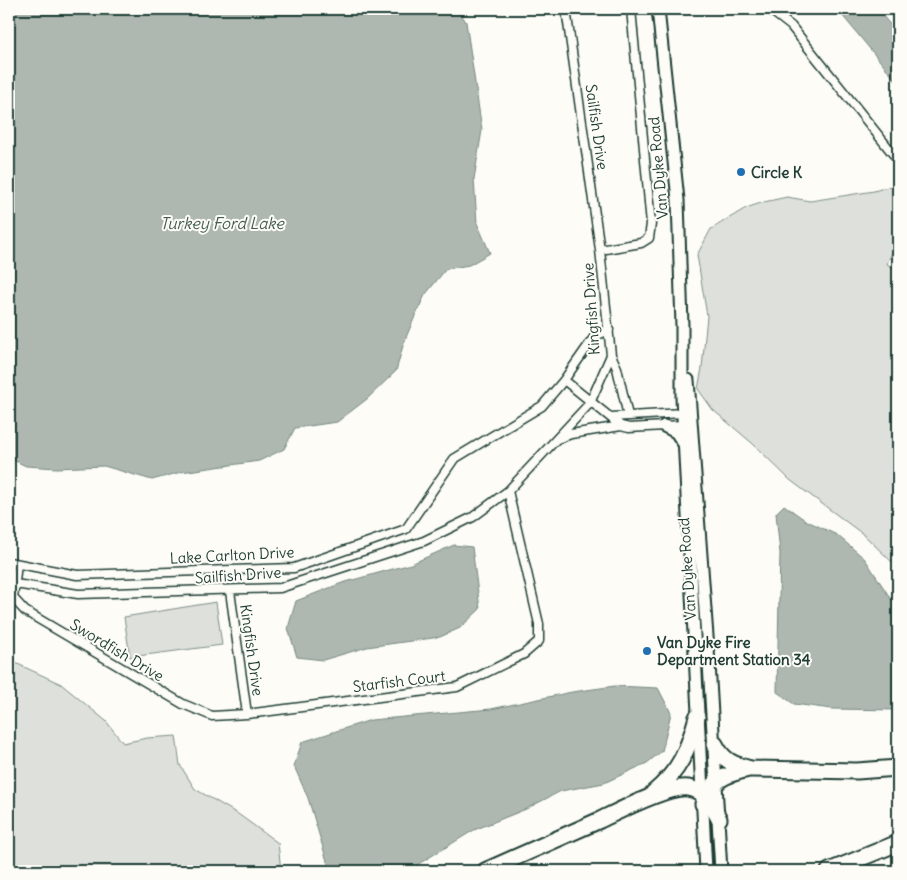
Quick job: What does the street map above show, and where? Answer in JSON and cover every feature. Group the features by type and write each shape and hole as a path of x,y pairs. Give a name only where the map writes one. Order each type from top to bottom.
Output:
{"highway":[{"path":"646,799 675,772 687,750 697,717"},
{"path":"714,744 727,761 737,766 751,769 857,771 898,768"},
{"path":"703,799 717,782 729,774 751,769"},
{"path":"485,871 646,799 681,788 689,788 712,806 718,819"},
{"path":"829,871 898,843"}],"main road":[{"name":"Van Dyke Road","path":"658,9 678,200 686,419 717,782 721,871"},
{"name":"Van Dyke Road","path":"686,419 684,444 706,871"},
{"path":"664,426 676,432 684,444"}],"street":[{"name":"Sailfish Drive","path":"566,9 600,250"},
{"name":"Kingfish Drive","path":"508,491 590,403 611,355 600,250 641,243 649,238 651,224 631,9"},
{"path":"769,9 791,26 898,160"},
{"name":"Lake Carlton Drive","path":"13,563 77,575 294,568 406,530 454,459 542,406 564,380 595,336 609,330"},
{"path":"611,355 617,368 628,416"},
{"path":"564,380 590,403 621,426"},
{"path":"611,417 686,419"},
{"path":"555,440 571,434 621,426 629,428 664,426 686,419"},
{"name":"Sailfish Drive","path":"11,584 78,594 230,591 280,588 424,541 473,517 508,491"},
{"name":"Starfish Court","path":"247,714 457,687 524,654 539,641 539,624 508,491"},
{"name":"Swordfish Drive","path":"13,563 11,584 13,598 25,611 183,704 212,716 247,714"},
{"name":"Kingfish Drive","path":"230,591 247,714"}],"shaded area":[{"path":"898,184 898,239 887,264 898,270 898,568 864,535 790,480 752,443 713,410 698,389 707,316 697,255 711,229 746,208 787,197 810,201 874,191"},
{"path":"216,602 222,645 130,657 124,617"},
{"path":"9,660 61,684 106,721 123,743 147,738 176,736 180,765 195,789 238,814 278,843 281,871 9,871"}],"water":[{"name":"Turkey Ford Lake","path":"9,9 458,9 466,22 482,130 474,179 477,223 490,253 469,265 446,269 425,295 404,342 396,371 367,399 337,422 295,428 284,449 259,461 181,472 152,480 104,466 57,468 26,466 9,458"},
{"path":"837,9 877,9 898,34 898,83"},
{"path":"784,505 805,520 837,535 865,559 898,610 898,710 832,709 794,704 777,692 780,553 776,513"},
{"path":"454,545 472,547 480,609 460,628 440,637 367,647 323,660 297,657 288,628 296,601 342,583 411,564"},
{"path":"615,686 658,688 671,713 662,751 647,763 604,783 561,791 526,809 474,830 407,871 330,871 308,798 294,766 302,742 371,720 491,709 572,692"}],"place":[{"name":"Circle K","path":"741,172"},
{"name":"Van Dyke Fire Department Station 34","path":"647,651"}]}
